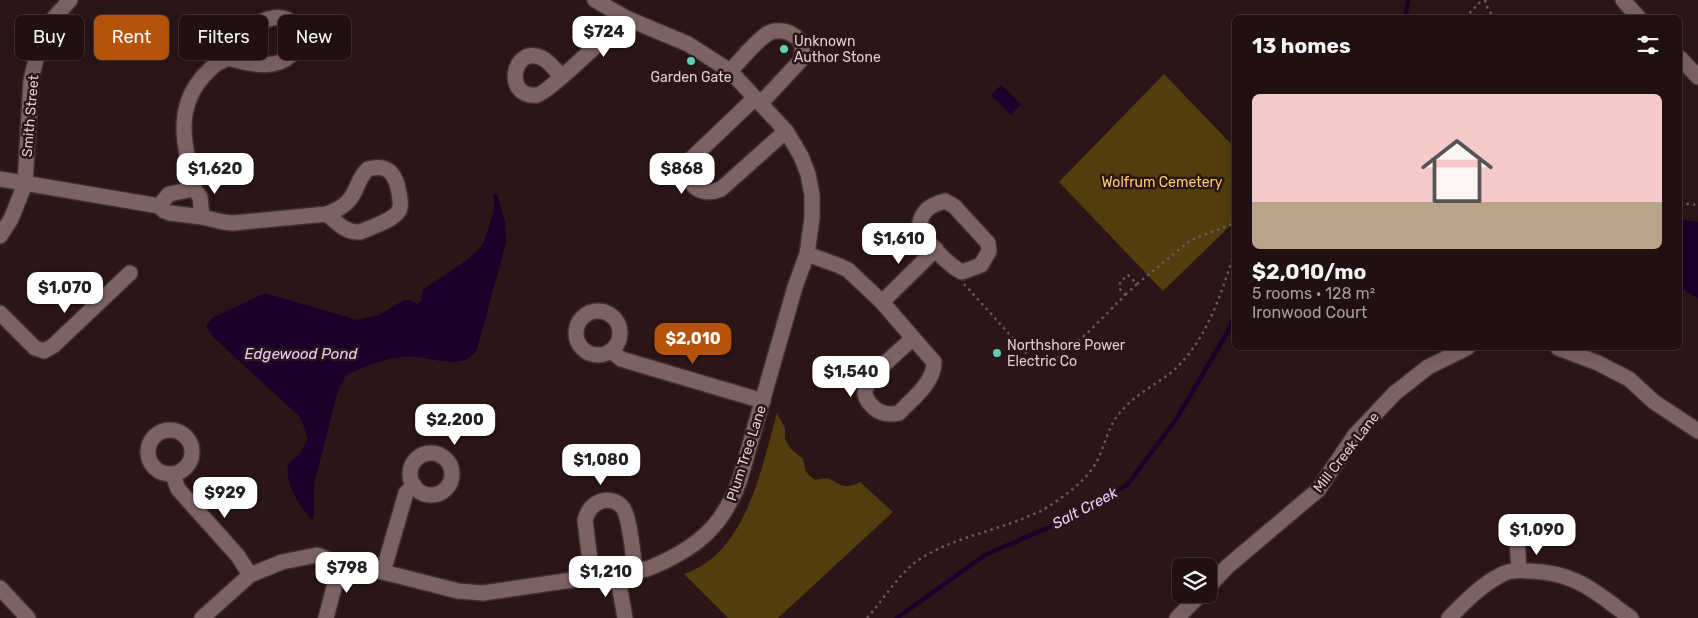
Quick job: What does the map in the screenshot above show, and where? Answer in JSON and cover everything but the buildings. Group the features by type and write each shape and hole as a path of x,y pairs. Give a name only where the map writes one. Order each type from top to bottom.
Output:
{"street":[{"name":"Smith Street","path":"0,236 11,219 25,184 31,80 38,51 45,28 70,0"},
{"name":"Plum Tree Lane","path":"202,618 250,575 282,562 317,555 340,564 383,572 458,591 483,593 647,568 672,559 696,545 726,513 740,479 795,287 807,254 812,218 812,195 808,174 786,131 730,71 688,44 626,18 596,0"},
{"path":"1624,0 1636,15"},
{"path":"276,17 290,20 299,30 300,44 290,56 277,63 258,64 227,58 235,42 245,32 260,22 276,17"},
{"path":"562,76 626,18"},
{"path":"730,71 768,33 781,30 801,41 802,59 692,158 688,166 688,176 691,184 705,193 721,189 786,131"},
{"path":"202,217 200,197 194,189 185,139 186,110 192,94 201,80 216,64 223,60"},
{"path":"1682,60 1698,77"},
{"path":"0,179 159,206 164,211 170,213 233,223 327,214 340,208 350,200 359,180 368,169 382,167 392,173 395,178 400,208 394,217 360,232 355,232 345,230 327,214"},
{"path":"159,206 162,200 170,194 194,189"},
{"path":"945,201 954,206 988,243 988,251 981,265 962,272 954,268 923,235 919,227 923,213 929,206 945,201"},
{"path":"882,302 936,249"},
{"path":"807,254 848,270 882,302 934,362 931,379 899,413 892,414 876,410 869,403 865,393 868,384 913,338"},
{"path":"0,314 35,348 44,351 53,346 130,273"},
{"name":"Mill Creek Lane","path":"1217,578 1228,566 1318,490 1355,435 1395,393 1428,367 1463,350"},
{"path":"1563,350 1598,363 1629,379 1654,402 1698,431"},
{"path":"611,351 621,359 763,401"},
{"path":"174,475 178,489 238,556 250,575"},
{"path":"383,572 406,493 414,485"},
{"path":"592,577 585,520 594,503 607,499 618,503 623,508 627,518 635,569"},
{"path":"1517,538 1519,570"},
{"path":"326,618 340,564"},
{"path":"1449,618 1474,594 1500,575 1519,570 1562,574 1584,584 1631,618"},
{"path":"617,573 625,618"},
{"path":"0,588 28,618"},
{"path":"1177,618 1192,603"}],"path":[{"path":"1468,15 1484,0 1488,10 1493,15"},
{"path":"1682,203 1698,205"},
{"path":"954,268 965,286 1030,357 1044,364 1051,363 1064,354 1137,284 1191,240 1232,224"},
{"path":"867,618 883,600 897,578 923,557 950,543 1006,525 1044,509 1086,478 1098,459 1108,430 1122,409 1141,392 1160,382 1176,368 1203,334 1232,259"},
{"path":"1125,295 1120,289 1120,282 1128,275 1137,284"}],"green space":[{"name":"Wolfrum Cemetery","path":"1164,74 1232,145 1232,224 1163,291 1059,182"},
{"path":"777,413 785,428 785,439 790,448 803,459 805,469 810,476 816,480 829,479 846,486 860,482 893,512 778,618 728,618 684,574 705,564 723,548 737,529 757,482"}],"water":[{"path":"1001,85 1021,104 1011,115 991,95"},
{"name":"Edgewood Pond","path":"494,194 498,196 505,222 506,243 476,352 468,358 451,362 411,356 395,358 373,364 346,375 338,391 314,484 314,516 312,520 294,494 288,472 288,464 300,454 308,438 300,417 212,336 206,326 212,318 265,293 357,320 379,315 404,300 417,304 422,300 423,290 466,261 480,247 484,241 491,219"},
{"path":"1682,219 1698,222 1698,298 1682,289"}],"waterway":[{"name":"Salt Creek","path":"1406,15 1408,0"},
{"name":"Salt Creek","path":"897,618 985,555 1056,524 1127,485 1177,418 1232,322"}],"place":[{"name":"Unknown Author Stone","path":"784,49"},
{"name":"Garden Gate","path":"691,61"},
{"name":"Northshore Power Electric Co","path":"997,353"}]}
